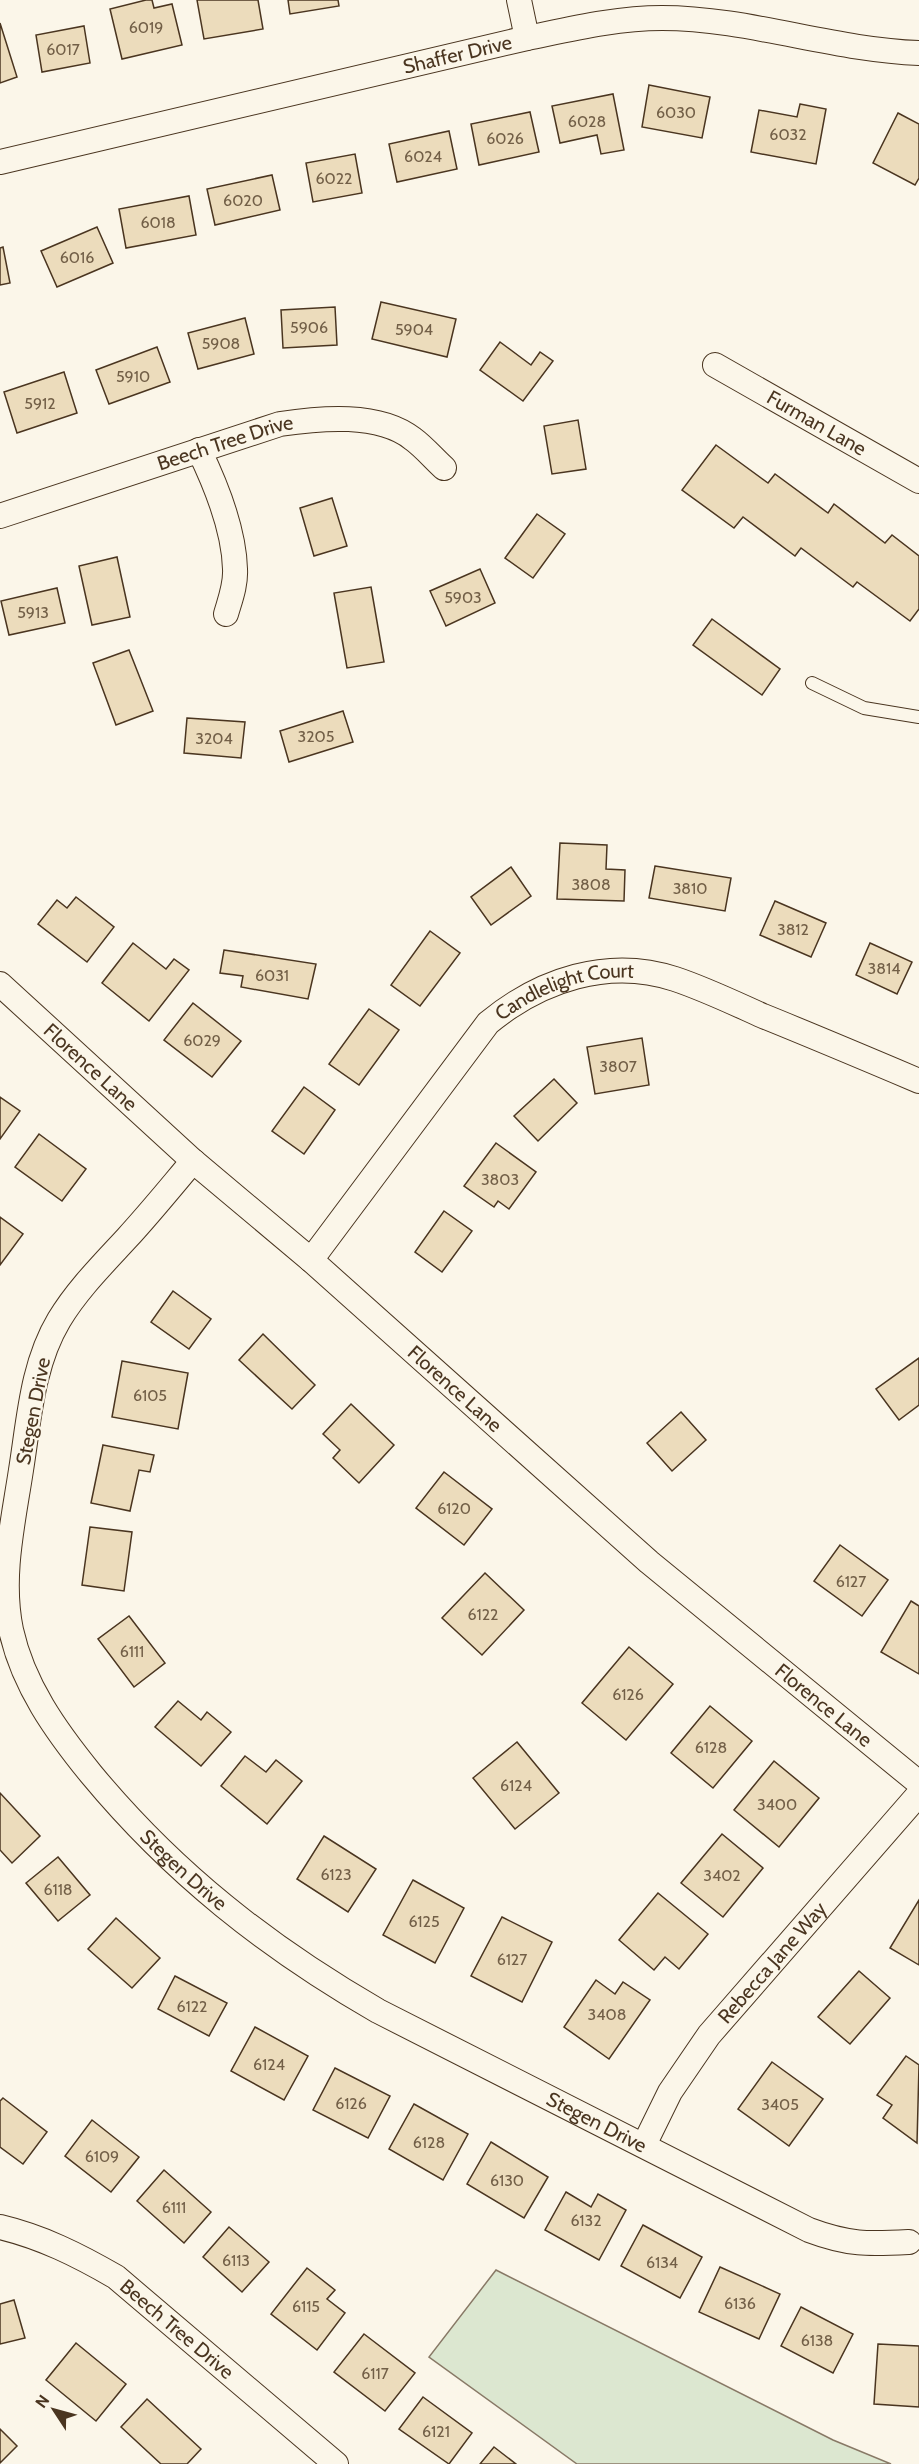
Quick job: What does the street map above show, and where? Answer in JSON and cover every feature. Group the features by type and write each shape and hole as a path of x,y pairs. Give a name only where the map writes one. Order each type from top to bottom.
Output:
{"street":[{"path":"519,0 527,38"},
{"name":"Shaffer Drive","path":"0,162 527,38 614,21 663,18 711,22 834,44 919,53"},
{"name":"Furman Lane","path":"715,365 919,481"},
{"name":"Beech Tree Drive","path":"0,516 280,424 307,420 374,423 394,429 412,438 444,468"},
{"path":"199,450 210,472 232,542 234,587 226,614"},
{"name":"Candlelight Court","path":"311,1260 488,1023 508,1007 536,990 574,976 616,970 646,972 675,979 919,1081"},
{"name":"Florence Lane","path":"0,984 193,1161 311,1260 649,1562 919,1784"},
{"name":"Stegen Drive","path":"193,1161 73,1299 57,1322 40,1365 9,1545 6,1587 11,1629 21,1666 38,1700 67,1745 149,1840 220,1905 323,1979 378,2012 809,2230 840,2241 859,2244 909,2242"},
{"name":"Rebecca Jane Way","path":"644,2145 669,2092 709,2035 919,1794"},
{"name":"Beech Tree Drive","path":"0,2227 29,2234 75,2253 116,2277 336,2464"}],"lane":[{"path":"812,683 864,708 919,717"}],"green space":[{"path":"496,2270 833,2440 891,2464 577,2464 429,2357"}],"building":[{"path":"152,0 154,8 172,4 182,45 122,59 110,9"},
{"path":"197,0 258,0 263,29 204,39"},
{"path":"288,0 338,0 339,6 290,14"},
{"path":"0,23 17,77 0,83"},
{"path":"84,26 90,63 42,72 36,35"},
{"path":"649,85 710,97 702,138 642,127"},
{"path":"613,94 624,150 601,154 597,135 560,143 552,106"},
{"path":"800,104 826,109 816,164 751,152 759,110 797,117"},
{"path":"530,112 539,152 479,165 471,124"},
{"path":"898,113 919,124 919,178 915,185 873,163"},
{"path":"449,131 457,169 397,182 389,144"},
{"path":"355,154 362,193 313,202 306,163"},
{"path":"272,175 280,210 215,225 207,189"},
{"path":"189,196 196,235 126,248 119,209"},
{"path":"97,227 113,263 57,287 41,251"},
{"path":"3,247 10,283 0,285 0,248"},
{"path":"381,302 456,319 447,357 372,339"},
{"path":"335,307 337,345 283,348 281,310"},
{"path":"245,318 254,354 198,369 188,333"},
{"path":"500,342 531,365 540,352 553,361 523,401 480,370"},
{"path":"157,347 170,382 109,404 96,370"},
{"path":"64,372 77,413 17,433 4,392"},
{"path":"578,420 586,469 552,474 544,426"},
{"path":"716,445 768,483 775,474 828,513 834,504 885,543 892,535 919,556 919,609 910,621 857,582 853,587 801,548 795,556 743,517 734,528 682,490"},
{"path":"332,498 347,546 314,556 300,508"},
{"path":"537,514 565,534 533,578 505,558"},
{"path":"117,557 130,617 92,625 79,566"},
{"path":"480,569 495,603 446,626 430,591"},
{"path":"371,587 384,662 347,668 334,593"},
{"path":"57,588 65,623 9,635 1,601"},
{"path":"712,619 780,669 762,695 693,645"},
{"path":"129,650 153,711 116,725 93,663"},
{"path":"343,711 353,742 289,762 280,731"},
{"path":"187,718 245,722 241,758 184,753"},
{"path":"560,843 607,845 606,869 625,870 624,901 557,899"},
{"path":"655,866 731,878 725,911 649,898"},
{"path":"511,867 531,896 491,925 471,897"},
{"path":"76,897 114,927 87,962 38,924 57,900 67,908"},
{"path":"775,901 826,923 811,957 760,935"},
{"path":"430,931 460,953 420,1006 391,985"},
{"path":"133,943 166,969 174,959 189,970 149,1021 102,983"},
{"path":"870,943 912,962 897,994 856,975"},
{"path":"224,950 316,964 308,999 241,987 243,976 220,973"},
{"path":"193,1003 241,1041 212,1077 164,1040"},
{"path":"369,1009 399,1030 359,1085 329,1064"},
{"path":"642,1038 649,1085 595,1094 587,1047"},
{"path":"554,1079 577,1103 538,1141 514,1116"},
{"path":"304,1087 335,1110 304,1154 272,1131"},
{"path":"0,1097 20,1111 0,1139"},
{"path":"39,1134 86,1169 62,1201 15,1167"},
{"path":"496,1143 536,1172 509,1209 498,1201 494,1207 464,1186"},
{"path":"444,1211 472,1231 442,1272 415,1252"},
{"path":"0,1217 23,1234 0,1265"},
{"path":"173,1291 211,1319 189,1349 151,1322"},
{"path":"263,1334 315,1385 292,1409 239,1360"},
{"path":"919,1358 919,1405 899,1420 876,1389"},
{"path":"122,1361 188,1373 178,1429 112,1417"},
{"path":"351,1404 394,1445 359,1483 333,1458 340,1450 323,1434"},
{"path":"681,1412 706,1440 672,1471 647,1443"},
{"path":"103,1445 154,1455 150,1472 139,1470 130,1511 91,1503"},
{"path":"444,1472 492,1509 464,1545 416,1508"},
{"path":"90,1527 132,1532 124,1591 82,1585"},
{"path":"840,1545 888,1580 862,1616 814,1581"},
{"path":"485,1573 524,1610 482,1655 442,1618"},
{"path":"911,1601 919,1606 919,1674 881,1652"},
{"path":"129,1616 165,1663 134,1687 98,1639"},
{"path":"629,1647 673,1684 626,1740 582,1703"},
{"path":"178,1701 201,1720 207,1712 231,1732 201,1766 155,1727"},
{"path":"710,1706 752,1741 713,1788 671,1753"},
{"path":"517,1742 559,1793 515,1829 473,1778"},
{"path":"245,1756 266,1772 276,1760 302,1781 267,1824 221,1786"},
{"path":"774,1761 819,1798 779,1847 734,1810"},
{"path":"0,1793 40,1836 12,1863 0,1850"},
{"path":"722,1834 763,1868 723,1917 681,1883"},
{"path":"324,1836 376,1869 348,1912 297,1879"},
{"path":"58,1857 90,1895 58,1921 26,1883"},
{"path":"413,1880 464,1908 435,1963 383,1935"},
{"path":"658,1893 708,1934 679,1969 665,1957 654,1970 619,1940"},
{"path":"919,1900 919,1965 890,1948"},
{"path":"502,1917 552,1942 522,2002 471,1976"},
{"path":"116,1918 160,1958 132,1988 88,1949"},
{"path":"859,1971 890,1998 850,2044 818,2017"},
{"path":"175,1976 227,2003 209,2036 158,2009"},
{"path":"596,1980 615,1994 623,1982 650,2000 609,2059 564,2027"},
{"path":"255,2027 308,2056 284,2100 231,2071"},
{"path":"906,2056 919,2065 917,2143 883,2118 892,2105 877,2095"},
{"path":"772,2062 823,2099 789,2146 738,2109"},
{"path":"335,2068 390,2096 368,2138 313,2110"},
{"path":"3,2098 47,2132 23,2164 0,2147 0,2101"},
{"path":"414,2104 468,2134 443,2180 389,2149"},
{"path":"92,2120 139,2157 111,2192 65,2156"},
{"path":"491,2142 548,2177 524,2218 467,2184"},
{"path":"164,2170 211,2212 184,2243 137,2201"},
{"path":"566,2192 591,2207 598,2194 626,2210 599,2260 545,2230"},
{"path":"643,2225 702,2257 680,2298 621,2266"},
{"path":"229,2227 269,2262 242,2292 203,2257"},
{"path":"720,2267 780,2294 759,2339 699,2312"},
{"path":"307,2268 335,2290 327,2299 345,2313 317,2350 271,2314"},
{"path":"14,2300 25,2338 0,2344 0,2304"},
{"path":"801,2307 853,2334 833,2373 781,2346"},
{"path":"364,2334 415,2373 385,2411 334,2372"},
{"path":"76,2343 126,2384 96,2421 46,2380"},
{"path":"878,2344 919,2346 919,2407 874,2404"},
{"path":"423,2397 472,2433 449,2464 399,2429"},
{"path":"147,2399 201,2449 187,2464 161,2464 121,2427"},
{"path":"0,2429 17,2446 0,2463"},
{"path":"494,2447 516,2464 480,2464"}]}
